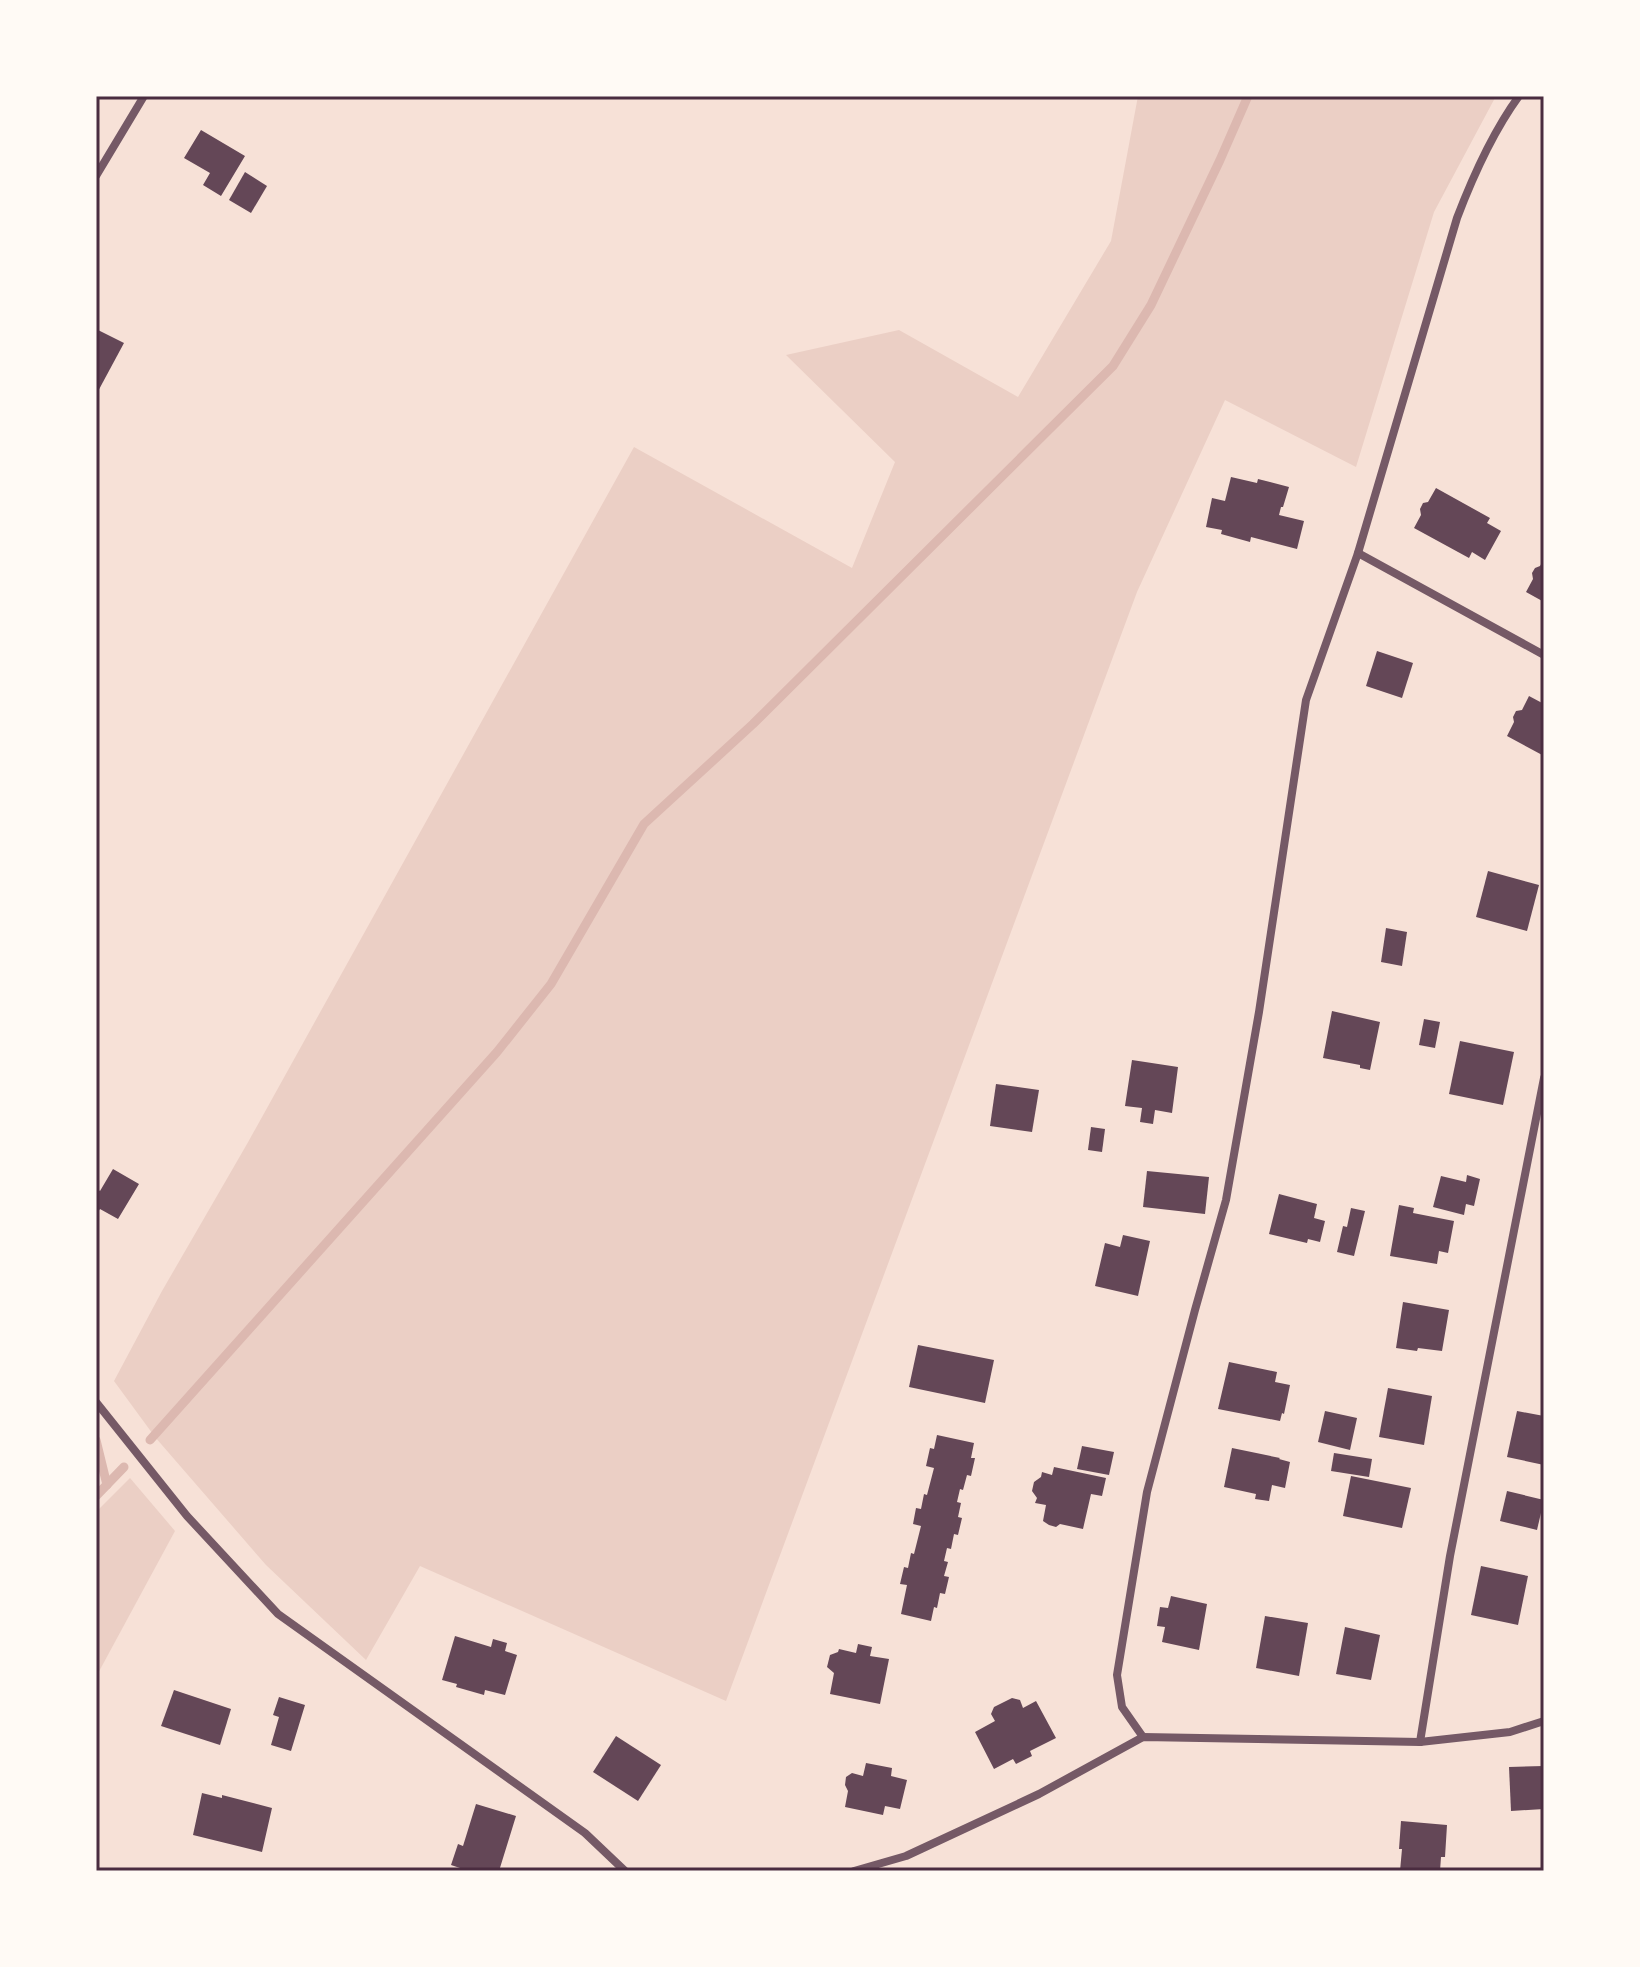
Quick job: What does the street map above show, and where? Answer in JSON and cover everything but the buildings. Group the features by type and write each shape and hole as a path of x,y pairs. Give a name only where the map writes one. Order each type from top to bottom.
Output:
{"street":[{"path":"96,176 144,96"},
{"path":"1143,1737 1122,1707 1117,1675 1147,1492 1226,1200 1259,1012 1306,700 1358,553 1457,218 1473,176 1519,96"},
{"path":"1358,553 1544,655"},
{"path":"1420,1742 1450,1556 1544,1078"},
{"path":"96,1402 187,1516 278,1614 585,1833 625,1871"},
{"path":"854,1871 920,1850 1039,1794 1143,1737 1420,1742 1510,1732 1544,1721"}],"shaded area":[{"path":"1138,96 1496,96 1434,212 1356,467 1225,400 1137,592 726,1701 420,1566 366,1660 266,1565 155,1437 114,1381 634,447 852,568 895,462 786,355 899,330 1018,397 1111,241"},
{"path":"130,1478 175,1531 96,1677 96,1512"}],"waterway":[{"path":"150,1440 497,1052 551,984 644,824 753,724 1113,366 1151,305 1248,96"},
{"path":"96,1440 107,1485"},
{"path":"96,1496 124,1467"}]}
